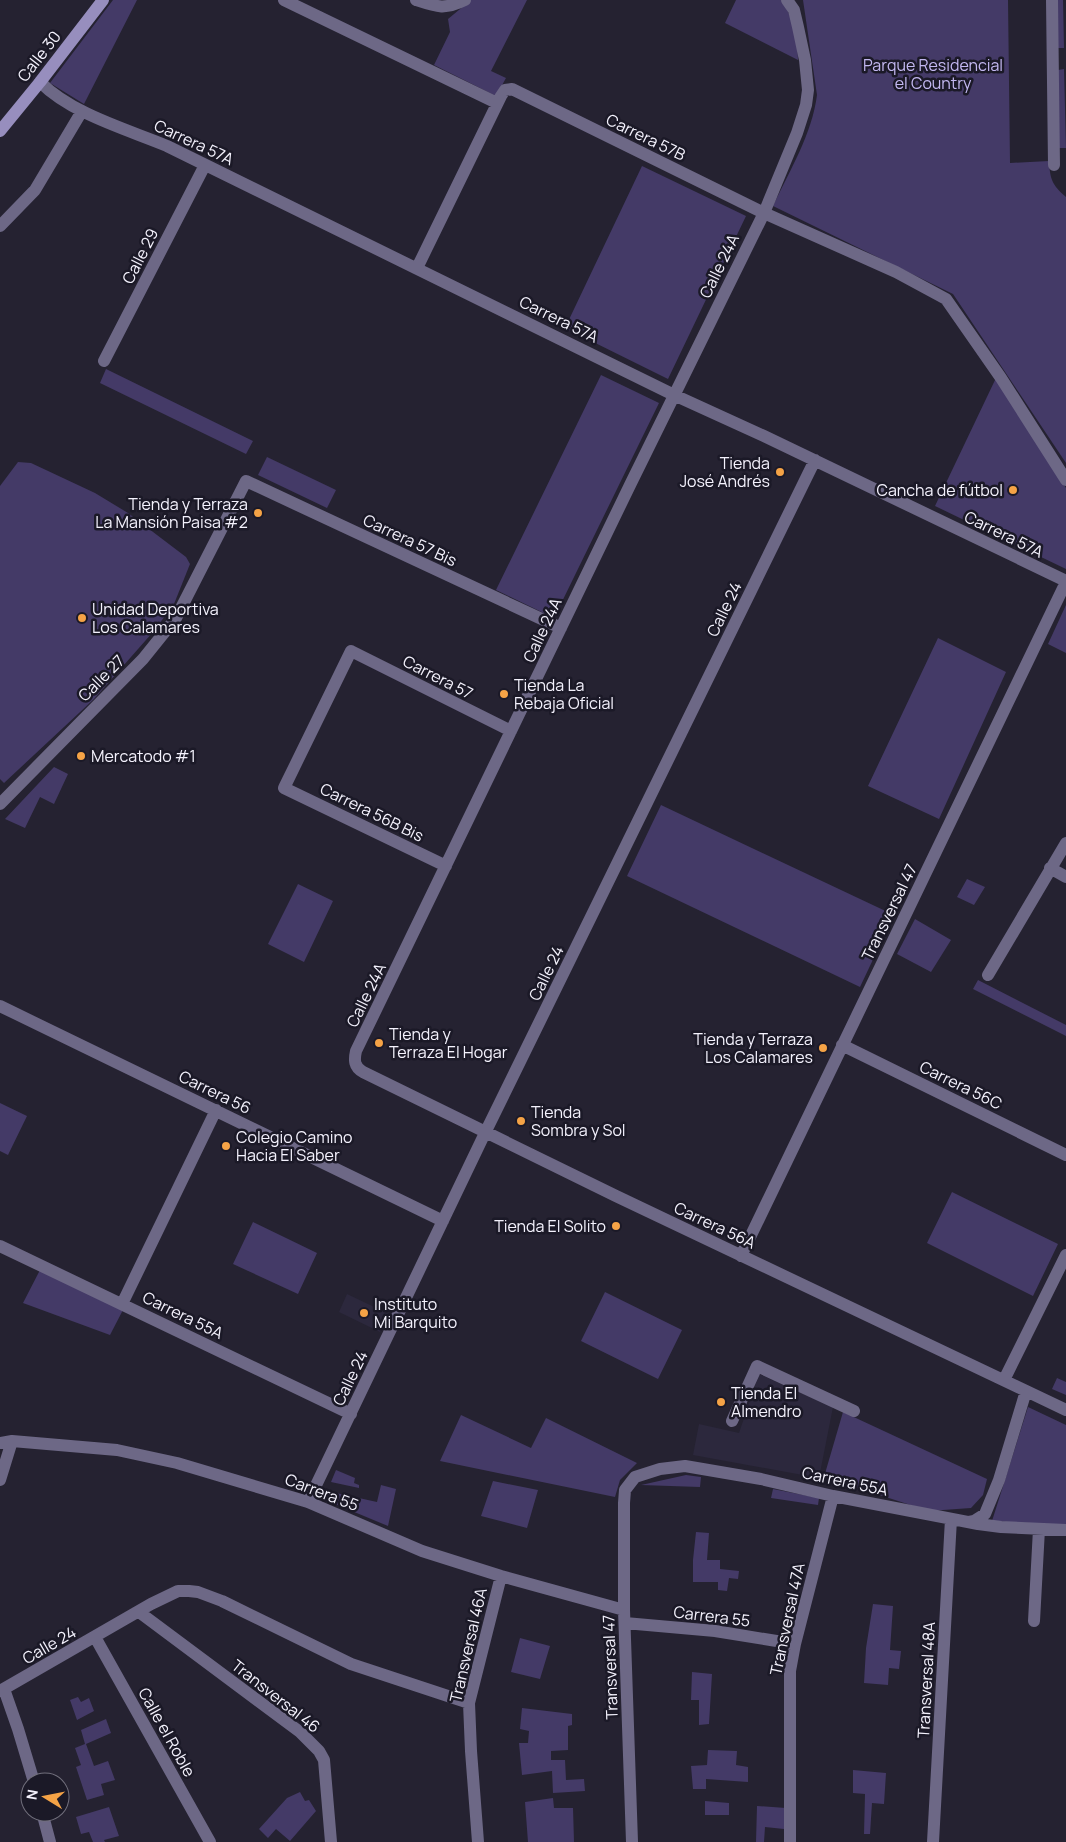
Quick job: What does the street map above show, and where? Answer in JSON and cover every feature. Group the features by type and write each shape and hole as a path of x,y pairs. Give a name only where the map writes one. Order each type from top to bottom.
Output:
{"main road":[{"name":"Calle 30","path":"1,127 40,82 102,0"}],"street":[{"path":"284,0 497,103 417,268"},
{"path":"416,0 435,6 449,7 465,0"},
{"name":"Calle 24A","path":"355,1063 356,1051 764,213 797,133 806,104 808,90 805,60 798,27 794,10 787,0"},
{"path":"1052,0 1054,165"},
{"name":"Carrera 57A","path":"40,82 82,111 205,164 674,395 815,460 1066,582"},
{"name":"Carrera 57B","path":"497,103 505,90 508,88 514,90 764,213 896,272 946,299 1001,378 1066,480"},
{"path":"0,226 35,190 82,111"},
{"name":"Calle 29","path":"104,361 205,164"},
{"name":"Calle 24","path":"308,1502 485,1133 815,460"},
{"name":"Carrera 57 Bis","path":"246,481 561,628"},
{"name":"Calle 27","path":"0,804 143,659 176,618 246,481"},
{"name":"Transversal 47","path":"741,1256 1066,582"},
{"name":"Carrera 57","path":"284,788 351,650 511,731"},
{"name":"Carrera 56B Bis","path":"284,788 446,866"},
{"path":"988,974 1066,843"},
{"path":"1050,868 1066,877"},
{"name":"Carrera 56","path":"0,1006 443,1220"},
{"name":"Carrera 56C","path":"842,1045 1066,1155"},
{"name":"Carrera 56A","path":"355,1063 358,1070 485,1133 1066,1410"},
{"path":"122,1304 216,1110"},
{"name":"Carrera 55A","path":"0,1246 351,1414"},
{"path":"1004,1380 1066,1256"},
{"path":"732,1421 757,1366 854,1411"},
{"path":"958,1520 974,1521 985,1514 999,1480 1026,1390"},
{"path":"0,1480 6,1442"},
{"name":"Carrera 55","path":"6,1442 117,1450 224,1476 308,1502 422,1551 501,1576 624,1610"},
{"name":"Carrera 55A","path":"625,1490 635,1476 685,1466 761,1479 833,1496 958,1520 1001,1527 1066,1530"},
{"name":"Transversal 47","path":"625,1490 624,1623 632,1842"},
{"name":"Transversal 47A","path":"790,1842 789,1682 795,1644 833,1496"},
{"name":"Transversal 48A","path":"933,1842 958,1520"},
{"path":"1034,1621 1040,1529"},
{"name":"Transversal 46A","path":"478,1842 469,1703 501,1576"},
{"name":"Calle 24","path":"2,1690 151,1604 178,1591 198,1592 238,1608 352,1664 469,1703"},
{"name":"Transversal 46","path":"139,1612 300,1732 319,1751 324,1760 331,1842"},
{"name":"Carrera 55","path":"624,1623 715,1631 795,1644"},
{"name":"Calle el Roble","path":"95,1637 210,1842"},
{"path":"2,1690 18,1729 31,1772"},
{"path":"45,1822 50,1842"}],"shaded area":[{"name":"Instituto Mi Barquito","path":"347,1294 389,1314 380,1332 339,1312"},
{"path":"759,1374 833,1407 819,1478 693,1455 699,1424 739,1433"}],"green space":[{"path":"113,0 137,0 84,104 50,83"},
{"path":"471,0 527,0 491,71 506,78 496,96 434,65 450,32 448,19"},
{"path":"736,0 781,0 789,13 794,28 798,60 725,23"},
{"name":"Parque Residencial el Country","path":"803,0 1008,0 1010,163 1049,161 1053,181 1066,197 1066,463 953,294 773,206 805,138 817,95"},
{"path":"1057,0 1063,0 1064,48 1058,48"},
{"path":"1064,69 1066,148 1059,148 1058,70"},
{"path":"642,166 746,216 668,379 565,328"},
{"path":"106,369 253,441 246,454 100,383"},
{"path":"601,375 659,403 554,618 496,590"},
{"path":"996,378 1066,488 1066,569 935,506"},
{"path":"267,457 336,490 327,508 258,475"},
{"name":"Unidad Deportiva Los Calamares","path":"18,462 31,463 95,493 128,513 186,557 190,564 174,604 153,632 94,699 4,783 0,779 0,486"},
{"path":"1066,605 1066,653 1048,644"},
{"path":"938,638 1006,672 939,819 868,786"},
{"path":"54,767 68,774 54,804 40,797 25,828 5,819"},
{"path":"661,805 894,915 860,987 627,876"},
{"path":"967,879 985,887 974,905 957,897"},
{"path":"298,884 333,901 304,962 268,944"},
{"path":"915,919 951,940 931,972 897,954"},
{"path":"978,980 1066,1025 1066,1036 973,989"},
{"path":"0,1103 27,1116 8,1155 0,1151"},
{"path":"952,1192 1058,1244 1033,1296 927,1243"},
{"path":"253,1222 317,1253 298,1294 233,1264"},
{"path":"40,1270 124,1308 110,1335 23,1303"},
{"path":"605,1292 682,1330 658,1379 581,1341"},
{"path":"1057,1378 1066,1382 1066,1395 1052,1389"},
{"path":"1028,1407 1066,1425 1066,1525 992,1521"},
{"path":"843,1412 987,1479 983,1495 971,1508 929,1511 824,1477"},
{"path":"461,1415 531,1448 546,1418 637,1463 620,1480 615,1497 440,1461"},
{"path":"336,1470 355,1478 354,1483 359,1485 359,1488 331,1482"},
{"path":"686,1475 701,1477 700,1487 641,1485"},
{"path":"493,1481 538,1490 527,1528 481,1516"},
{"path":"381,1485 396,1489 388,1526 323,1499 327,1491 377,1502"},
{"path":"773,1489 819,1498 818,1505 771,1498"},
{"path":"696,1532 709,1533 707,1560 720,1560 720,1569 739,1571 738,1579 729,1578 727,1591 718,1590 718,1582 693,1582"},
{"path":"873,1604 893,1606 890,1650 901,1651 899,1669 889,1668 888,1685 864,1683 866,1648"},
{"path":"520,1638 550,1646 540,1679 511,1672"},
{"path":"692,1672 712,1674 709,1724 699,1725 699,1700 691,1700"},
{"path":"78,1697 81,1702 89,1698 94,1711 77,1720 70,1700"},
{"path":"522,1708 572,1714 572,1725 568,1726 568,1750 551,1751 551,1760 565,1760 566,1780 584,1779 585,1791 553,1793 552,1771 522,1775 519,1743 528,1743 529,1731 520,1729"},
{"path":"106,1719 111,1733 86,1744 94,1766 108,1761 115,1780 101,1784 104,1795 87,1800 76,1767 81,1765 75,1748 85,1744 81,1730"},
{"path":"708,1750 737,1751 736,1765 748,1767 748,1782 706,1779 706,1789 693,1789 691,1766 707,1765"},
{"path":"853,1770 886,1773 884,1804 872,1803 870,1834 864,1834 865,1794 853,1793"},
{"path":"300,1792 305,1801 309,1800 316,1811 290,1841 276,1829 268,1838 259,1829 287,1798"},
{"path":"553,1798 554,1808 573,1808 574,1842 528,1842 525,1802"},
{"path":"705,1801 729,1803 729,1815 705,1815"},
{"path":"757,1806 786,1808 784,1829 765,1827 764,1842 756,1842"},
{"path":"109,1807 119,1836 104,1840 105,1842 93,1842 89,1832 81,1834 76,1817"}],"place":[{"name":"Tienda José Andrés","path":"780,472"},
{"name":"Cancha de fútbol","path":"1013,490"},
{"name":"Tienda y Terraza La Mansión Paisa #2","path":"258,513"},
{"name":"Unidad Deportiva Los Calamares","path":"82,618"},
{"name":"Tienda La Rebaja Oficial","path":"504,694"},
{"name":"Mercatodo #1","path":"81,756"},
{"name":"Tienda y Terraza El Hogar","path":"379,1043"},
{"name":"Tienda y Terraza Los Calamares","path":"823,1048"},
{"name":"Tienda Sombra y Sol","path":"521,1121"},
{"name":"Colegio Camino Hacia El Saber","path":"226,1146"},
{"name":"Tienda El Solito","path":"616,1226"},
{"name":"Instituto Mi Barquito","path":"364,1313"},
{"name":"Tienda El Almendro","path":"721,1402"}]}
